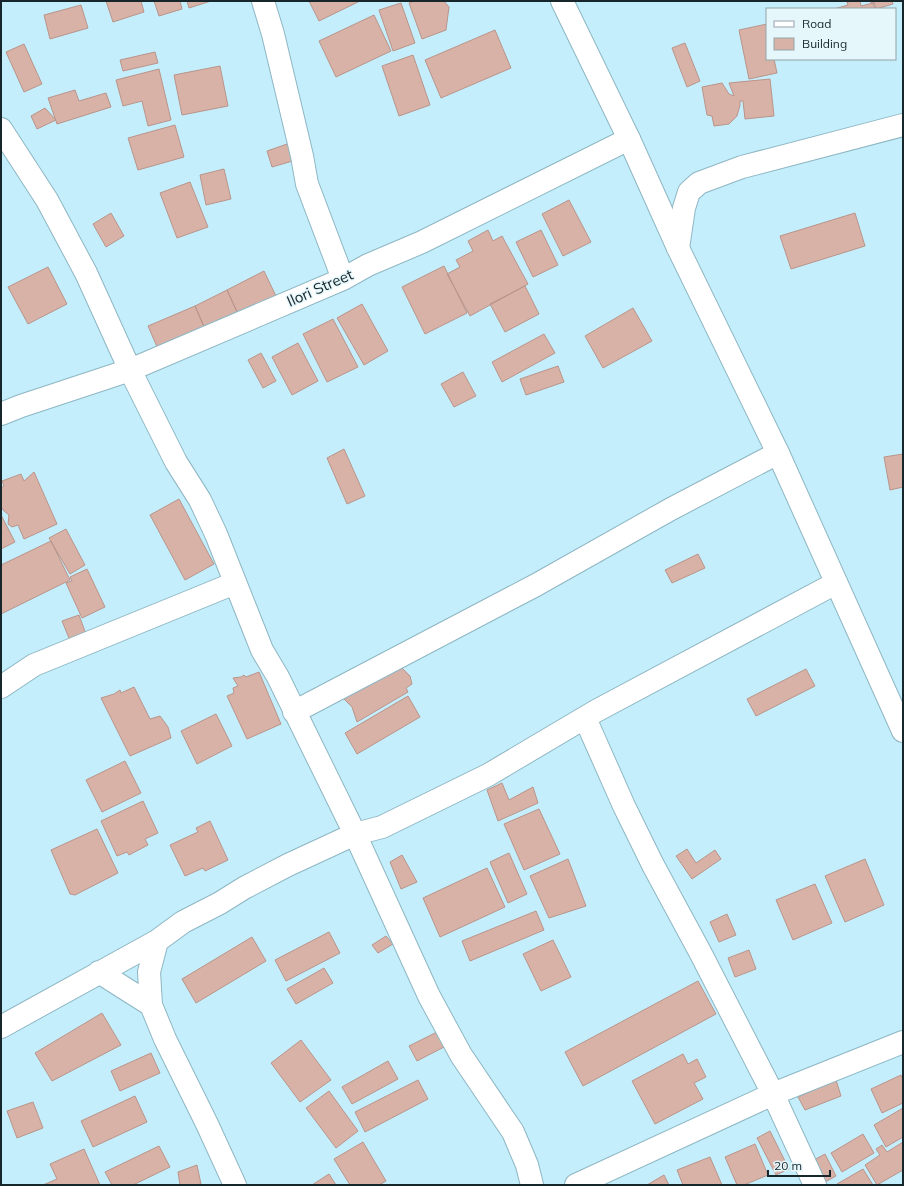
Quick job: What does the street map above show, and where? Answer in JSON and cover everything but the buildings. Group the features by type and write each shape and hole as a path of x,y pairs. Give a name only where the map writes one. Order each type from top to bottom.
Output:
{"street":[{"path":"264,1 302,156 307,184 343,279"},
{"path":"562,1 630,139 678,248 778,453 903,731"},
{"path":"678,248 684,208 689,192 699,183 742,167 903,125"},
{"path":"1,129 47,200 86,273 130,370 176,462 200,500 216,534 262,650 278,677 355,834 429,996 461,1055 513,1132 527,1165 532,1185"},
{"name":"Ilori Street","path":"1,414 130,370 343,279 368,265 422,242 630,139"},
{"path":"294,712 536,585 671,509 778,453"},
{"path":"1,687 34,665 236,583"},
{"path":"1,1027 157,941 183,922 220,904 244,888 288,865 355,834 382,827 488,775 596,711 836,583"},
{"path":"585,718 624,806 773,1094 815,1185"},
{"path":"157,941 149,972 151,1005 165,1039 235,1185"},
{"path":"99,972 151,1005"},
{"path":"576,1185 773,1094 903,1042"}]}
